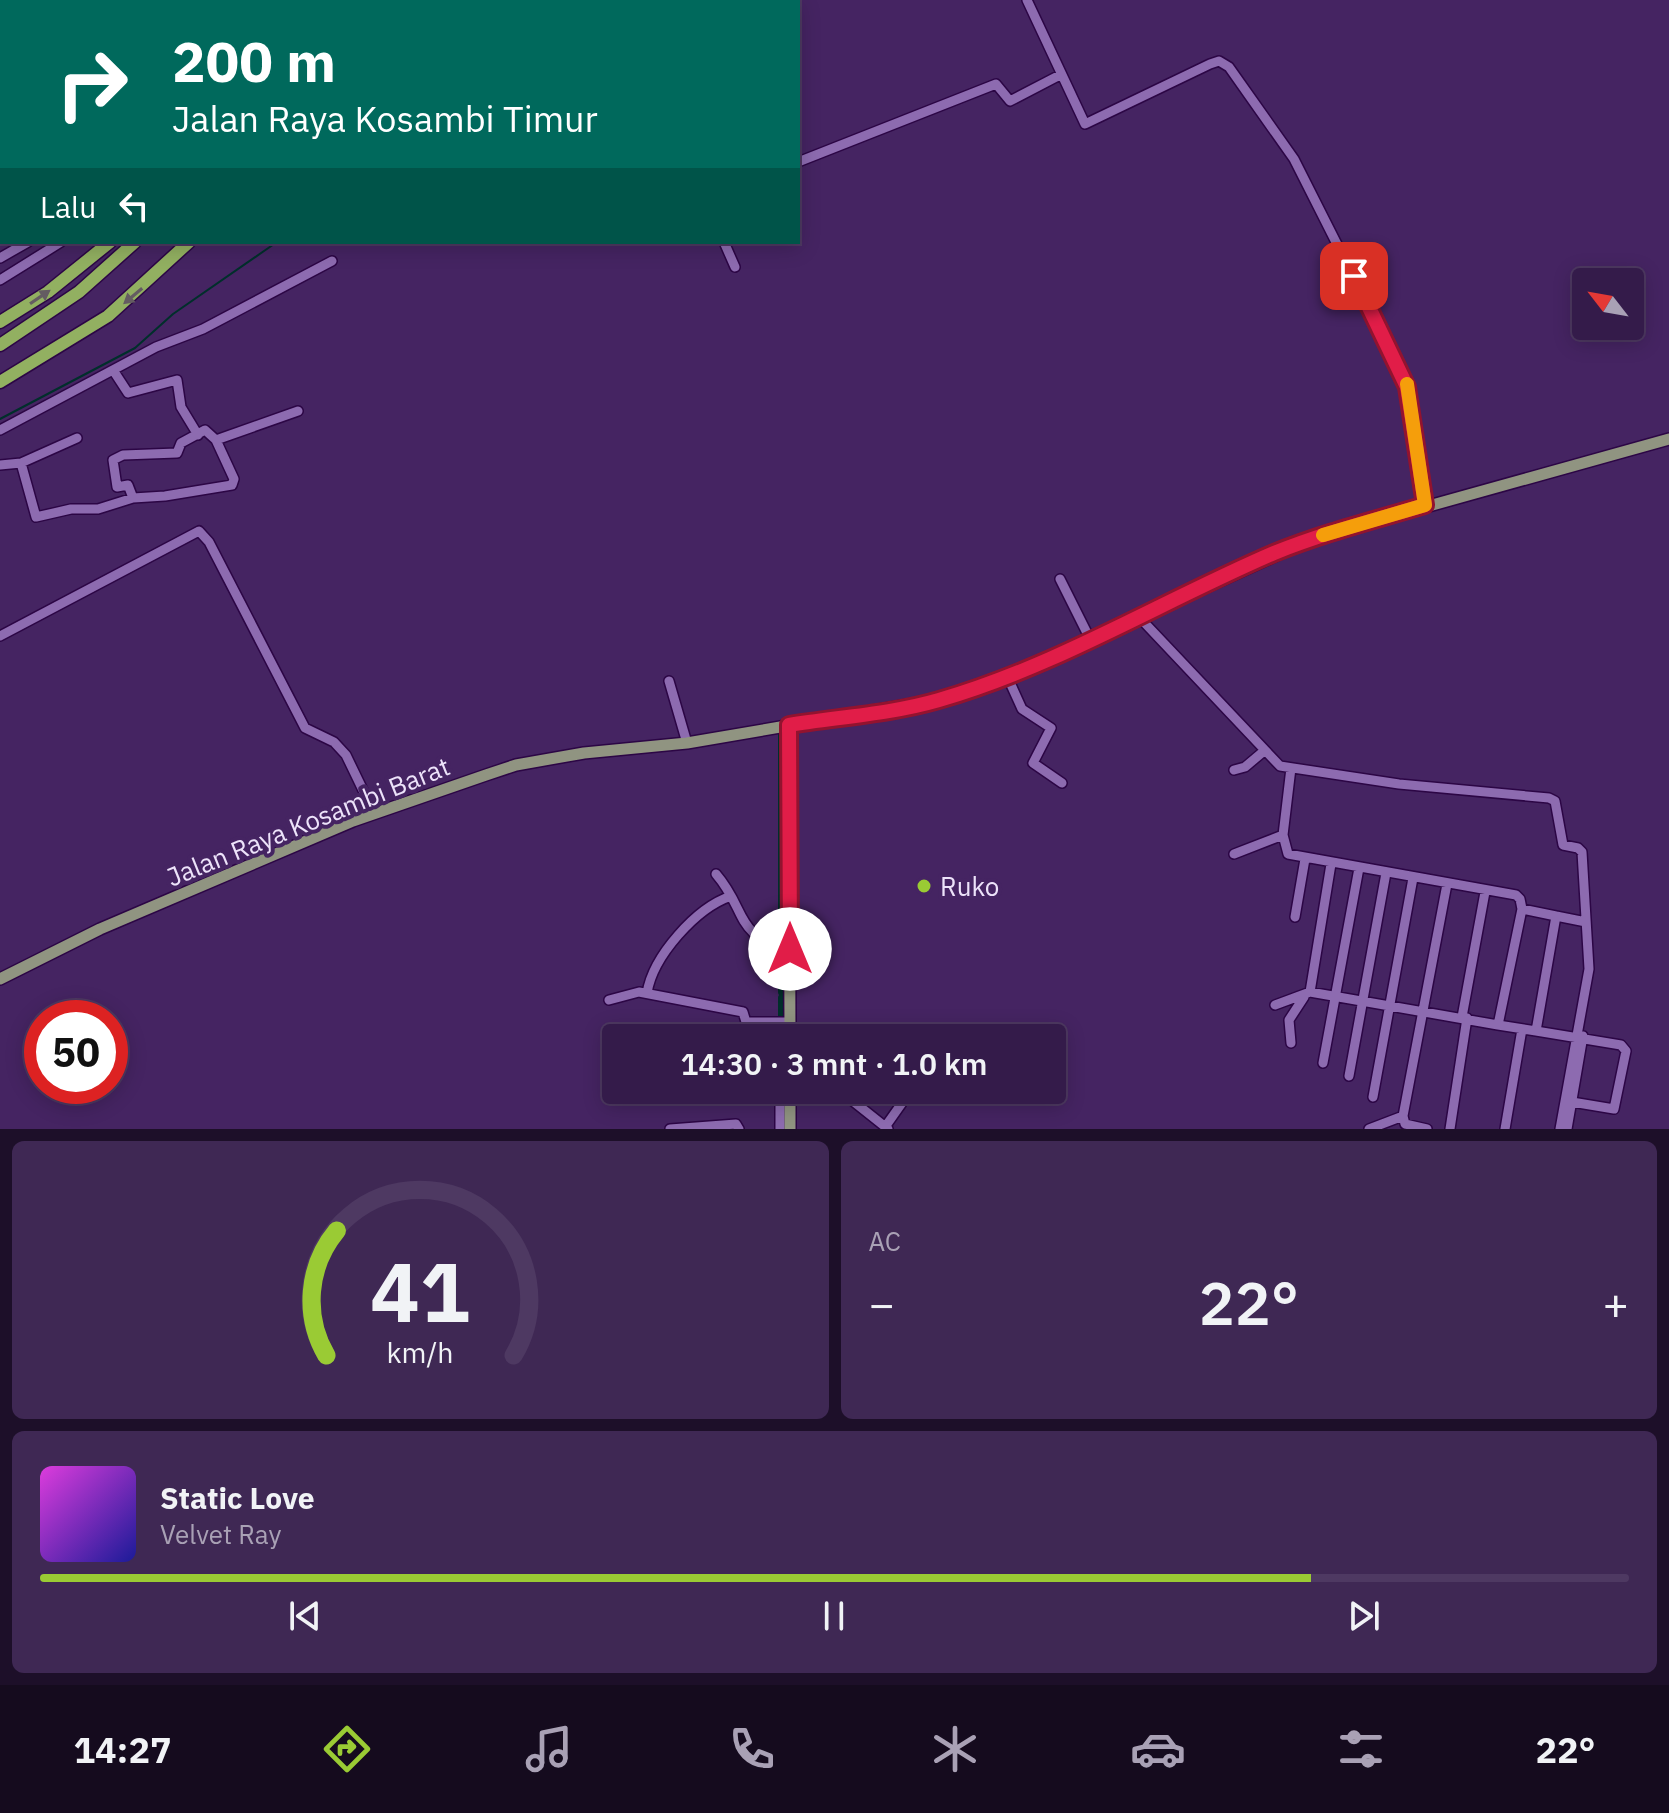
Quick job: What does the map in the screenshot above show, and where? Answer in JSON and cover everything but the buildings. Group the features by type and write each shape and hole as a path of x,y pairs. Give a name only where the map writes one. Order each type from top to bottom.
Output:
{"highway":[{"path":"0,322 48,292 108,244"},
{"path":"0,345 79,292 133,244"},
{"path":"4,381 108,316 187,244"}],"main road":[{"name":"Jalan Raya Kosambi Barat","path":"0,979 100,929 374,813 516,765 584,753 687,743 938,700 1007,676 1091,641 1273,554 1425,505 1592,464 1669,439"},
{"path":"785,1022 789,725"},
{"path":"790,1104 790,1129"}],"street":[{"path":"1027,0 1085,124 1210,64 1219,61 1229,67 1294,159 1403,375 1425,505"},
{"path":"800,161 996,84 1010,101 1060,75"},
{"path":"0,258 24,244"},
{"path":"0,280 58,244"},
{"path":"725,244 735,267"},
{"path":"0,430 156,347 203,329 332,261"},
{"path":"113,370 128,393 177,380 181,407 198,435"},
{"path":"216,440 298,411"},
{"path":"21,463 36,517 71,509 98,509 133,498 232,485 234,479 209,431 181,443 177,453 123,455 113,460 117,487 128,485 133,498"},
{"path":"0,465 21,463 77,438"},
{"path":"0,636 199,531 209,542 305,728 334,742 346,755 374,813"},
{"path":"1060,579 1091,641"},
{"path":"1140,618 1277,765 1399,784 1552,799 1558,807 1563,845 1581,850 1589,969 1567,1129"},
{"path":"1007,676 1022,709 1051,728 1033,763 1062,783"},
{"path":"669,681 687,743"},
{"path":"1234,770 1245,767 1264,751"},
{"path":"1291,768 1283,835 1288,854 1518,896 1522,909 1498,1025"},
{"path":"1234,854 1283,835"},
{"path":"1295,917 1305,859"},
{"path":"1291,1043 1289,1020 1307,995 1331,864"},
{"path":"1323,1063 1359,868"},
{"path":"1349,1076 1386,873"},
{"path":"716,874 743,922 754,935 785,948"},
{"path":"1373,1097 1413,878"},
{"path":"1403,1118 1447,884"},
{"path":"1450,1129 1485,892"},
{"path":"647,993 653,973 667,952 703,912 731,896"},
{"path":"1522,909 1586,922"},
{"path":"1536,1031 1556,916"},
{"path":"609,1000 633,992 647,993 743,1012 746,1022 785,1022"},
{"path":"1275,1005 1307,995 1335,996 1621,1045 1626,1052 1613,1110 1572,1102"},
{"path":"1505,1129 1522,1029"},
{"path":"1560,1129 1580,1039"},
{"path":"780,1104 780,1129"},
{"path":"856,1104 886,1128 901,1104"},
{"path":"1369,1129 1403,1118 1427,1129"},
{"path":"670,1129 736,1124 739,1129"}],"waterway":[{"path":"0,419 135,348 173,314 274,244"},
{"path":"782,735 782,992"},
{"path":"782,998 782,1024"}],"slow traffic":[{"path":"1323,535 1425,505 1407,384"}],"place":[{"name":"Ruko","path":"924,886"}],"route":[{"path":"790,949 789,725 916,705 966,691 1024,670 1113,631 1273,554 1351,526 1425,505 1407,387 1354,276"}]}
